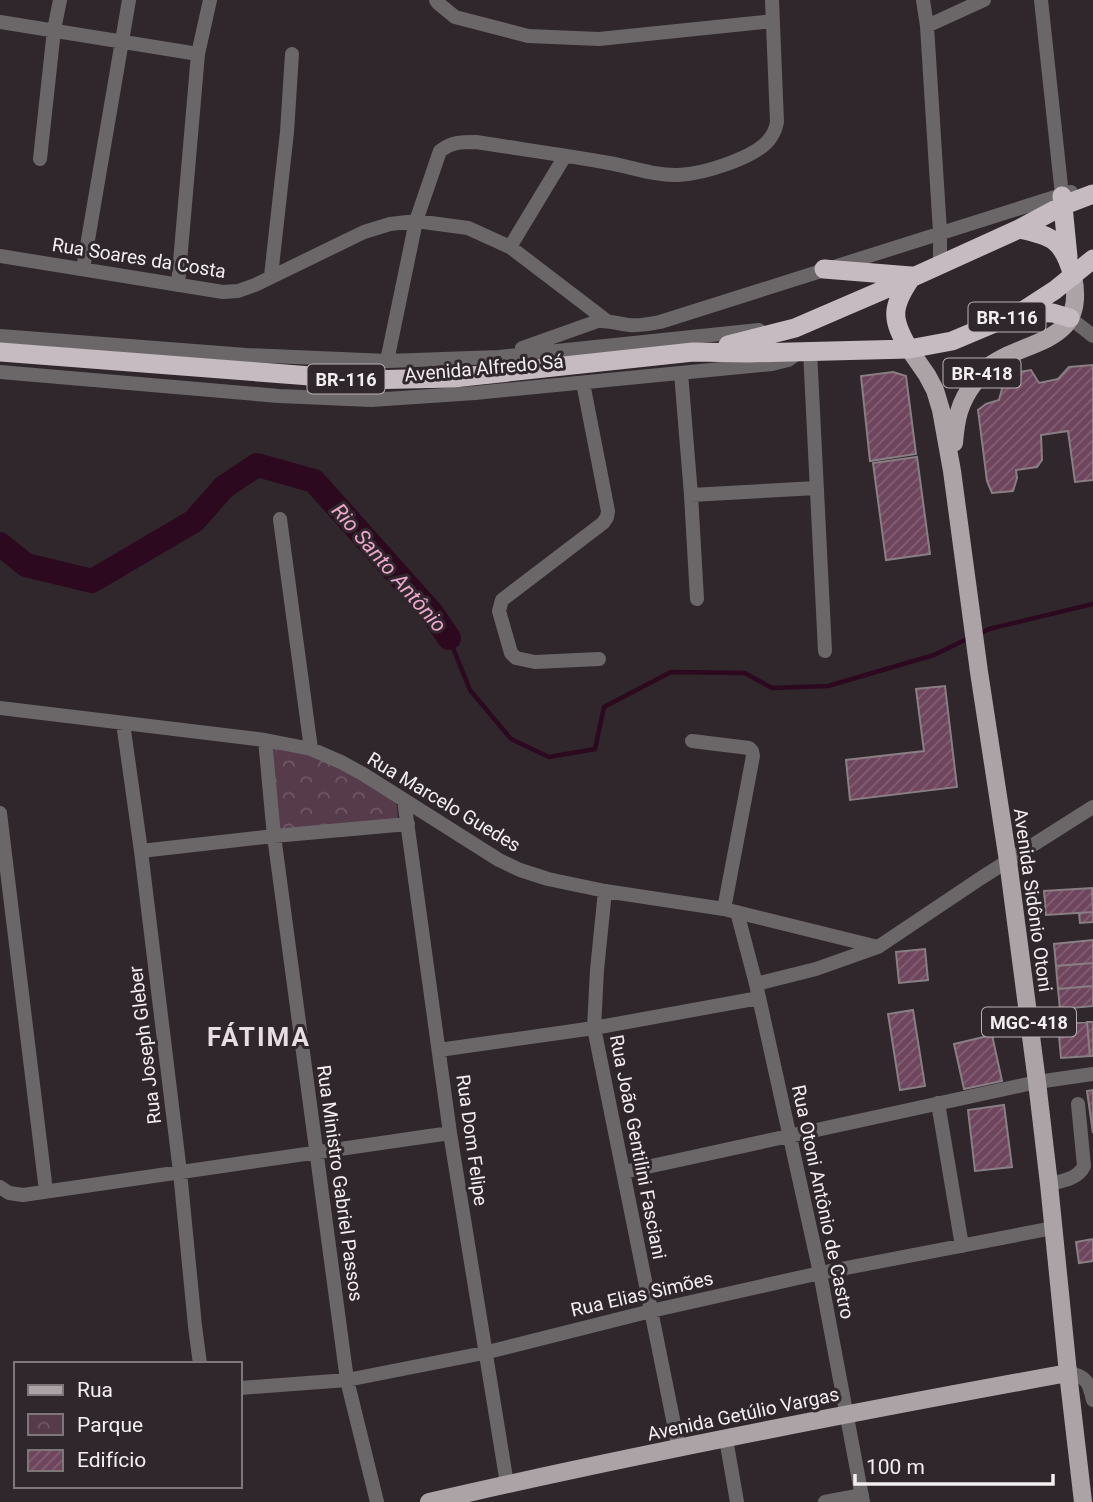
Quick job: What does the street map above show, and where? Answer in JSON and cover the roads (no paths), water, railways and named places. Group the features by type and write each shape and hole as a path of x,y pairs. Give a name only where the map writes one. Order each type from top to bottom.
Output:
{"highway":[{"name":"BR-116","path":"693,352 795,328 1018,229 1063,200 1093,194"},
{"path":"1063,200 1072,276"},
{"path":"1018,229 1043,234 1058,243 1072,276"},
{"name":"Avenida Alfredo Sá","path":"0,352 362,380 453,378 693,352 909,349 952,341 1021,312 1093,261"},
{"path":"824,269 913,277"},
{"path":"909,349 896,322 896,306 900,294 913,277"},
{"path":"1021,312 1053,313 1070,318"}],"main road":[{"path":"1070,318 1074,307 1072,276"},
{"name":"BR-418","path":"952,471 956,421 965,396 983,371 1006,357 1052,337 1064,328 1070,318"},
{"name":"BR-418","path":"909,349 935,390 952,471"},
{"name":"Avenida Sidônio Otoni","path":"952,471 1037,1082 1083,1502"},
{"name":"Avenida Getúlio Vargas","path":"429,1502 846,1413 1068,1373"}],"street":[{"path":"40,159 54,30 60,0"},
{"path":"83,269 129,0"},
{"path":"178,285 198,54 210,0"},
{"path":"387,361 416,221 440,151 459,142 476,142 676,175 700,172 748,156 772,137 778,122 772,0"},
{"path":"923,0 927,26 940,264"},
{"path":"927,26 984,0"},
{"path":"499,357 589,323 607,321 628,325 660,322 940,232 1063,200 1041,0"},
{"path":"437,2 455,17 528,36 599,39 773,21"},
{"path":"0,22 198,54"},
{"path":"271,276 292,54"},
{"path":"510,247 565,156"},
{"name":"Rua Soares da Costa","path":"0,256 223,292 238,291 364,232 390,224 416,221 468,228 510,247 607,321"},
{"path":"1070,318 1093,336"},
{"path":"628,325 646,341"},
{"name":"Avenida Alfredo Sá","path":"0,336 246,355 387,361 499,357 795,328"},
{"path":"806,351 817,488 825,651"},
{"name":"Avenida Alfredo Sá","path":"0,372 279,396 371,400 475,393 772,364 806,351"},
{"path":"681,373 697,599"},
{"path":"583,383 607,517 603,523 502,600 499,611 511,653 516,658 535,662 598,659"},
{"path":"691,495 817,488"},
{"path":"280,519 311,749"},
{"name":"Rua Marcelo Guedes","path":"0,708 265,740 311,749 341,762 499,860 520,870 605,891 730,911 878,947"},
{"name":"Rua Joseph Gleber","path":"123,723 180,1172 200,1362"},
{"name":"Rua Ministro Gabriel Passos","path":"265,740 274,836 347,1380 377,1502"},
{"path":"692,740 748,748 752,751 730,911"},
{"name":"Rua Dom Felipe","path":"404,800 450,1133 507,1484"},
{"path":"439,1049 594,1028 758,991 878,947 1093,807"},
{"path":"0,813 4,875 47,1191"},
{"path":"141,851 408,824"},
{"name":"Rua João Gentilini Fasciani","path":"605,891 594,1028 679,1449"},
{"name":"Rua Otoni Antônio de Castro","path":"730,911 758,991 820,1273 862,1499"},
{"path":"624,1172 1037,1082 1093,1074"},
{"path":"938,1103 962,1246"},
{"path":"1049,1184 1075,1177 1081,1173 1084,1166 1079,1104"},
{"path":"0,1187 9,1194 23,1195 450,1133"},
{"name":"Rua Elias Simões","path":"242,1388 347,1380 484,1353 651,1311 820,1273 1053,1228"},
{"path":"1068,1373 1085,1380 1093,1400"},
{"path":"726,1439 737,1502"},
{"path":"825,1502 862,1499"}],"waterway":[{"name":"Rio Santo Antônio","path":"0,544 26,565 92,581 194,521 224,487 257,465 314,481 432,613 449,638"},
{"name":"Rio Santo Antônio","path":"977,635 989,629 1093,604"},
{"name":"Rio Santo Antônio","path":"449,638 470,690 511,739 549,757 595,749 604,707 671,672 745,673 772,688 828,686 934,655 969,638"}],"district":[{"name":"FÁTIMA","path":"259,1037"}]}
